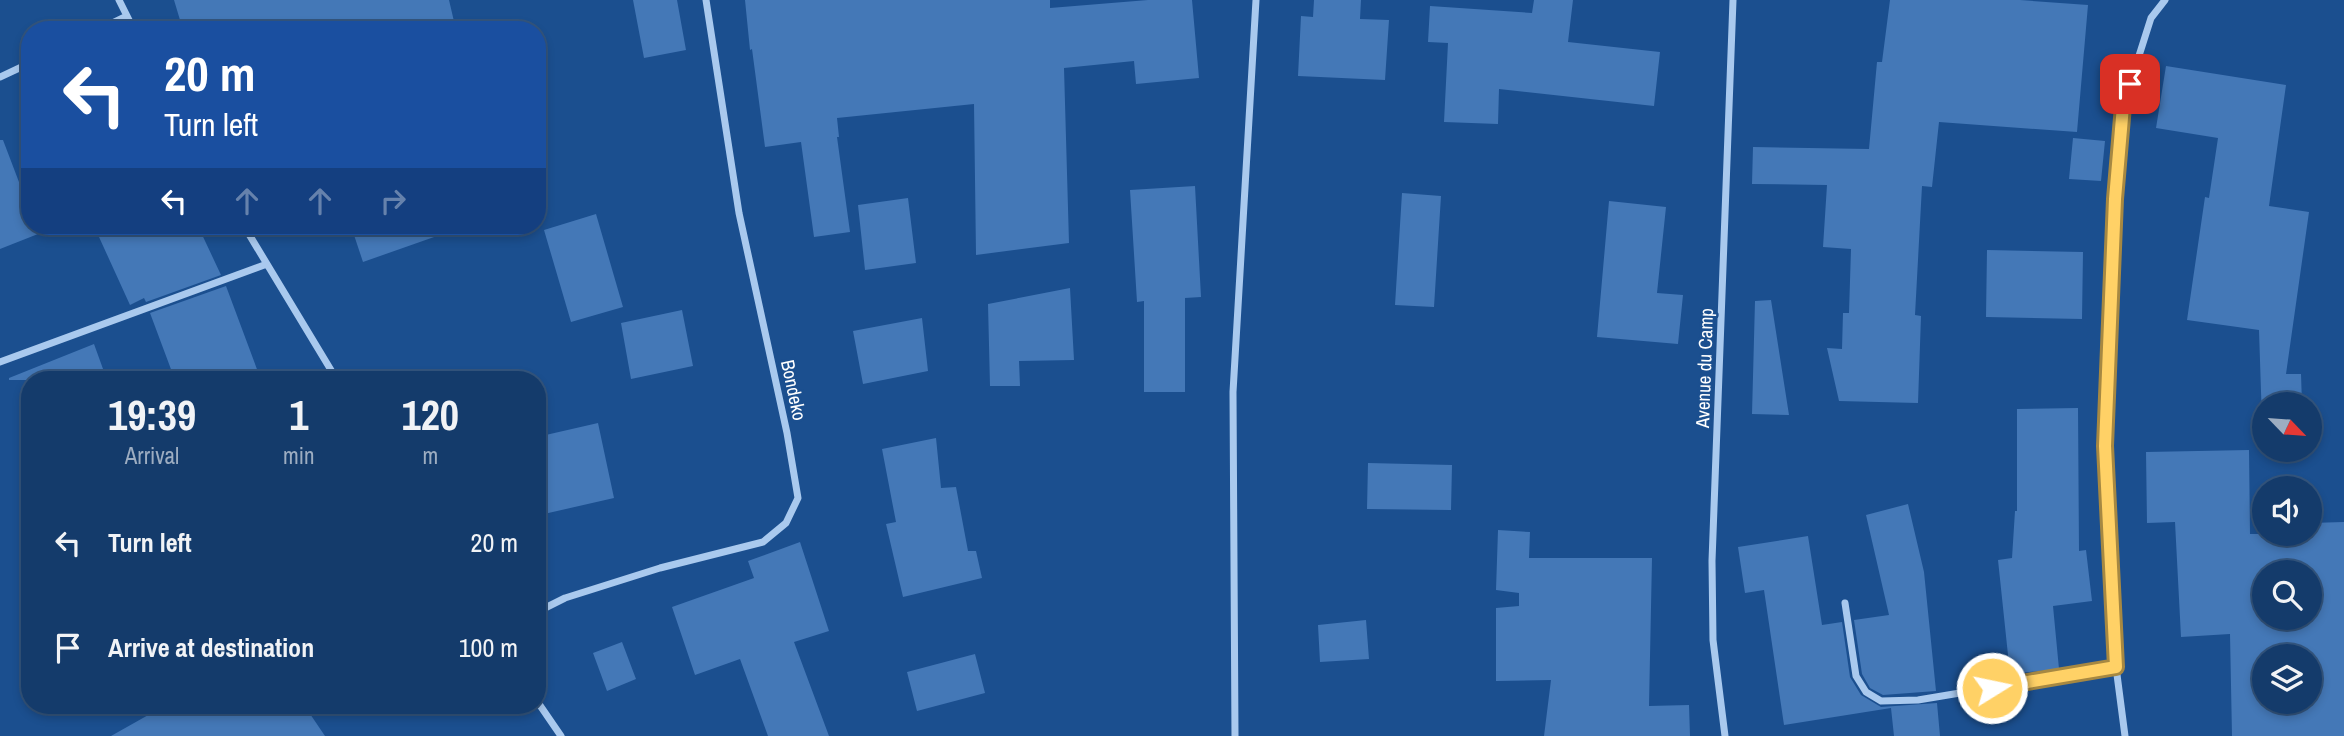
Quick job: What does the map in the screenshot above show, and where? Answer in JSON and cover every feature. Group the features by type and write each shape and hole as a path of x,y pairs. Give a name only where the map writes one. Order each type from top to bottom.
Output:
{"street":[{"path":"118,0 130,21"},
{"name":"Bondeko","path":"546,608 565,598 660,568 762,542 786,523 797,498 787,433 739,213 706,0"},
{"path":"1236,736 1233,392 1256,0"},
{"name":"Avenue du Camp","path":"1725,736 1713,640 1712,561 1733,0"},
{"path":"2125,736 2116,667 2105,446 2115,199 2123,106 2151,18 2165,0"},
{"path":"117,21 127,16"},
{"path":"0,77 21,67"},
{"path":"249,235 332,371"},
{"path":"0,362 267,264"},
{"path":"1845,603 1856,676 1866,692 1881,701 1918,700 2116,667"},
{"path":"546,714 561,736"}],"building":[{"path":"174,0 449,0 454,21 180,21"},
{"path":"633,0 677,0 686,50 644,58"},
{"path":"745,0 1050,0 1050,8 1148,0 1192,0 1199,78 1136,84 1134,61 1064,68 1069,243 976,255 974,104 837,118 837,137 850,232 814,237 801,142 765,147"},
{"path":"1314,0 1361,0 1360,19 1389,20 1385,80 1298,76 1301,16 1313,17"},
{"path":"1534,0 1573,0 1568,42 1660,52 1654,106 1499,89 1498,124 1444,122 1448,43 1428,42 1430,6 1532,13"},
{"path":"1890,0 2020,0 2088,5 2077,132 1939,122 1932,187 1922,186 1915,315 1921,316 1918,403 1839,401 1827,348 1842,349 1843,313 1849,313 1851,249 1823,247 1827,185 1752,184 1753,147 1869,149 1877,62 1882,62"},
{"path":"2166,66 2286,85 2269,206 2309,212 2286,374 2301,374 2302,392 2261,392 2259,330 2187,320 2205,197 2209,198 2218,138 2156,128"},
{"path":"2073,138 2105,141 2101,181 2069,179"},
{"path":"0,140 3,140 21,187 21,235 35,235 0,249"},
{"path":"1195,186 1201,297 1185,298 1185,392 1144,392 1144,301 1137,302 1130,190"},
{"path":"1402,193 1441,196 1434,307 1395,305"},
{"path":"908,198 916,263 865,270 858,205"},
{"path":"1609,201 1666,207 1657,293 1683,295 1678,344 1597,337"},
{"path":"596,214 623,307 571,322 546,229"},
{"path":"98,235 202,235 221,275 146,302 144,298 130,305"},
{"path":"354,235 440,235 363,262"},
{"path":"1987,250 2083,252 2082,319 1986,317"},
{"path":"226,286 258,371 172,371 150,313"},
{"path":"1070,288 1074,360 1019,361 1020,386 990,386 988,304"},
{"path":"1771,300 1789,415 1752,414 1755,301"},
{"path":"682,310 693,366 631,379 621,323"},
{"path":"922,318 928,371 863,384 853,331"},
{"path":"94,344 104,371 26,371"},
{"path":"21,373 21,380 9,378"},
{"path":"2078,408 2079,551 2086,550 2092,601 2053,606 2059,669 2010,674 1998,560 2012,558 2017,511 2017,409"},
{"path":"598,423 614,498 546,514 546,435"},
{"path":"936,438 941,488 956,487 968,551 976,551 982,578 903,597 886,524 896,522 882,449"},
{"path":"2249,450 2252,546 2322,546 2322,523 2344,522 2344,736 2232,736 2230,634 2181,637 2175,522 2147,523 2146,452"},
{"path":"1368,463 1452,465 1451,510 1367,509"},
{"path":"1908,504 1924,572 1936,691 1883,695 1870,688 1862,674 1854,620 1889,615 1866,515"},
{"path":"1498,530 1530,532 1529,558 1652,558 1649,706 1689,705 1690,736 1544,736 1551,680 1496,681 1496,608 1519,606 1519,593 1496,590"},
{"path":"1808,536 1822,625 1842,622 1850,677 1861,695 1881,707 1937,703 1940,736 1894,736 1891,708 1784,725 1764,590 1745,593 1738,547"},
{"path":"800,542 829,631 794,642 829,736 768,736 740,659 695,675 672,607 754,578 748,561"},
{"path":"1366,620 1369,659 1320,662 1318,625"},
{"path":"622,642 636,679 607,691 593,653"},
{"path":"975,654 985,693 917,711 907,672"},
{"path":"150,714 310,714 325,736 111,736"}],"route":[{"path":"1992,688 2116,667 2105,446 2115,199 2123,106 2130,84"}]}
